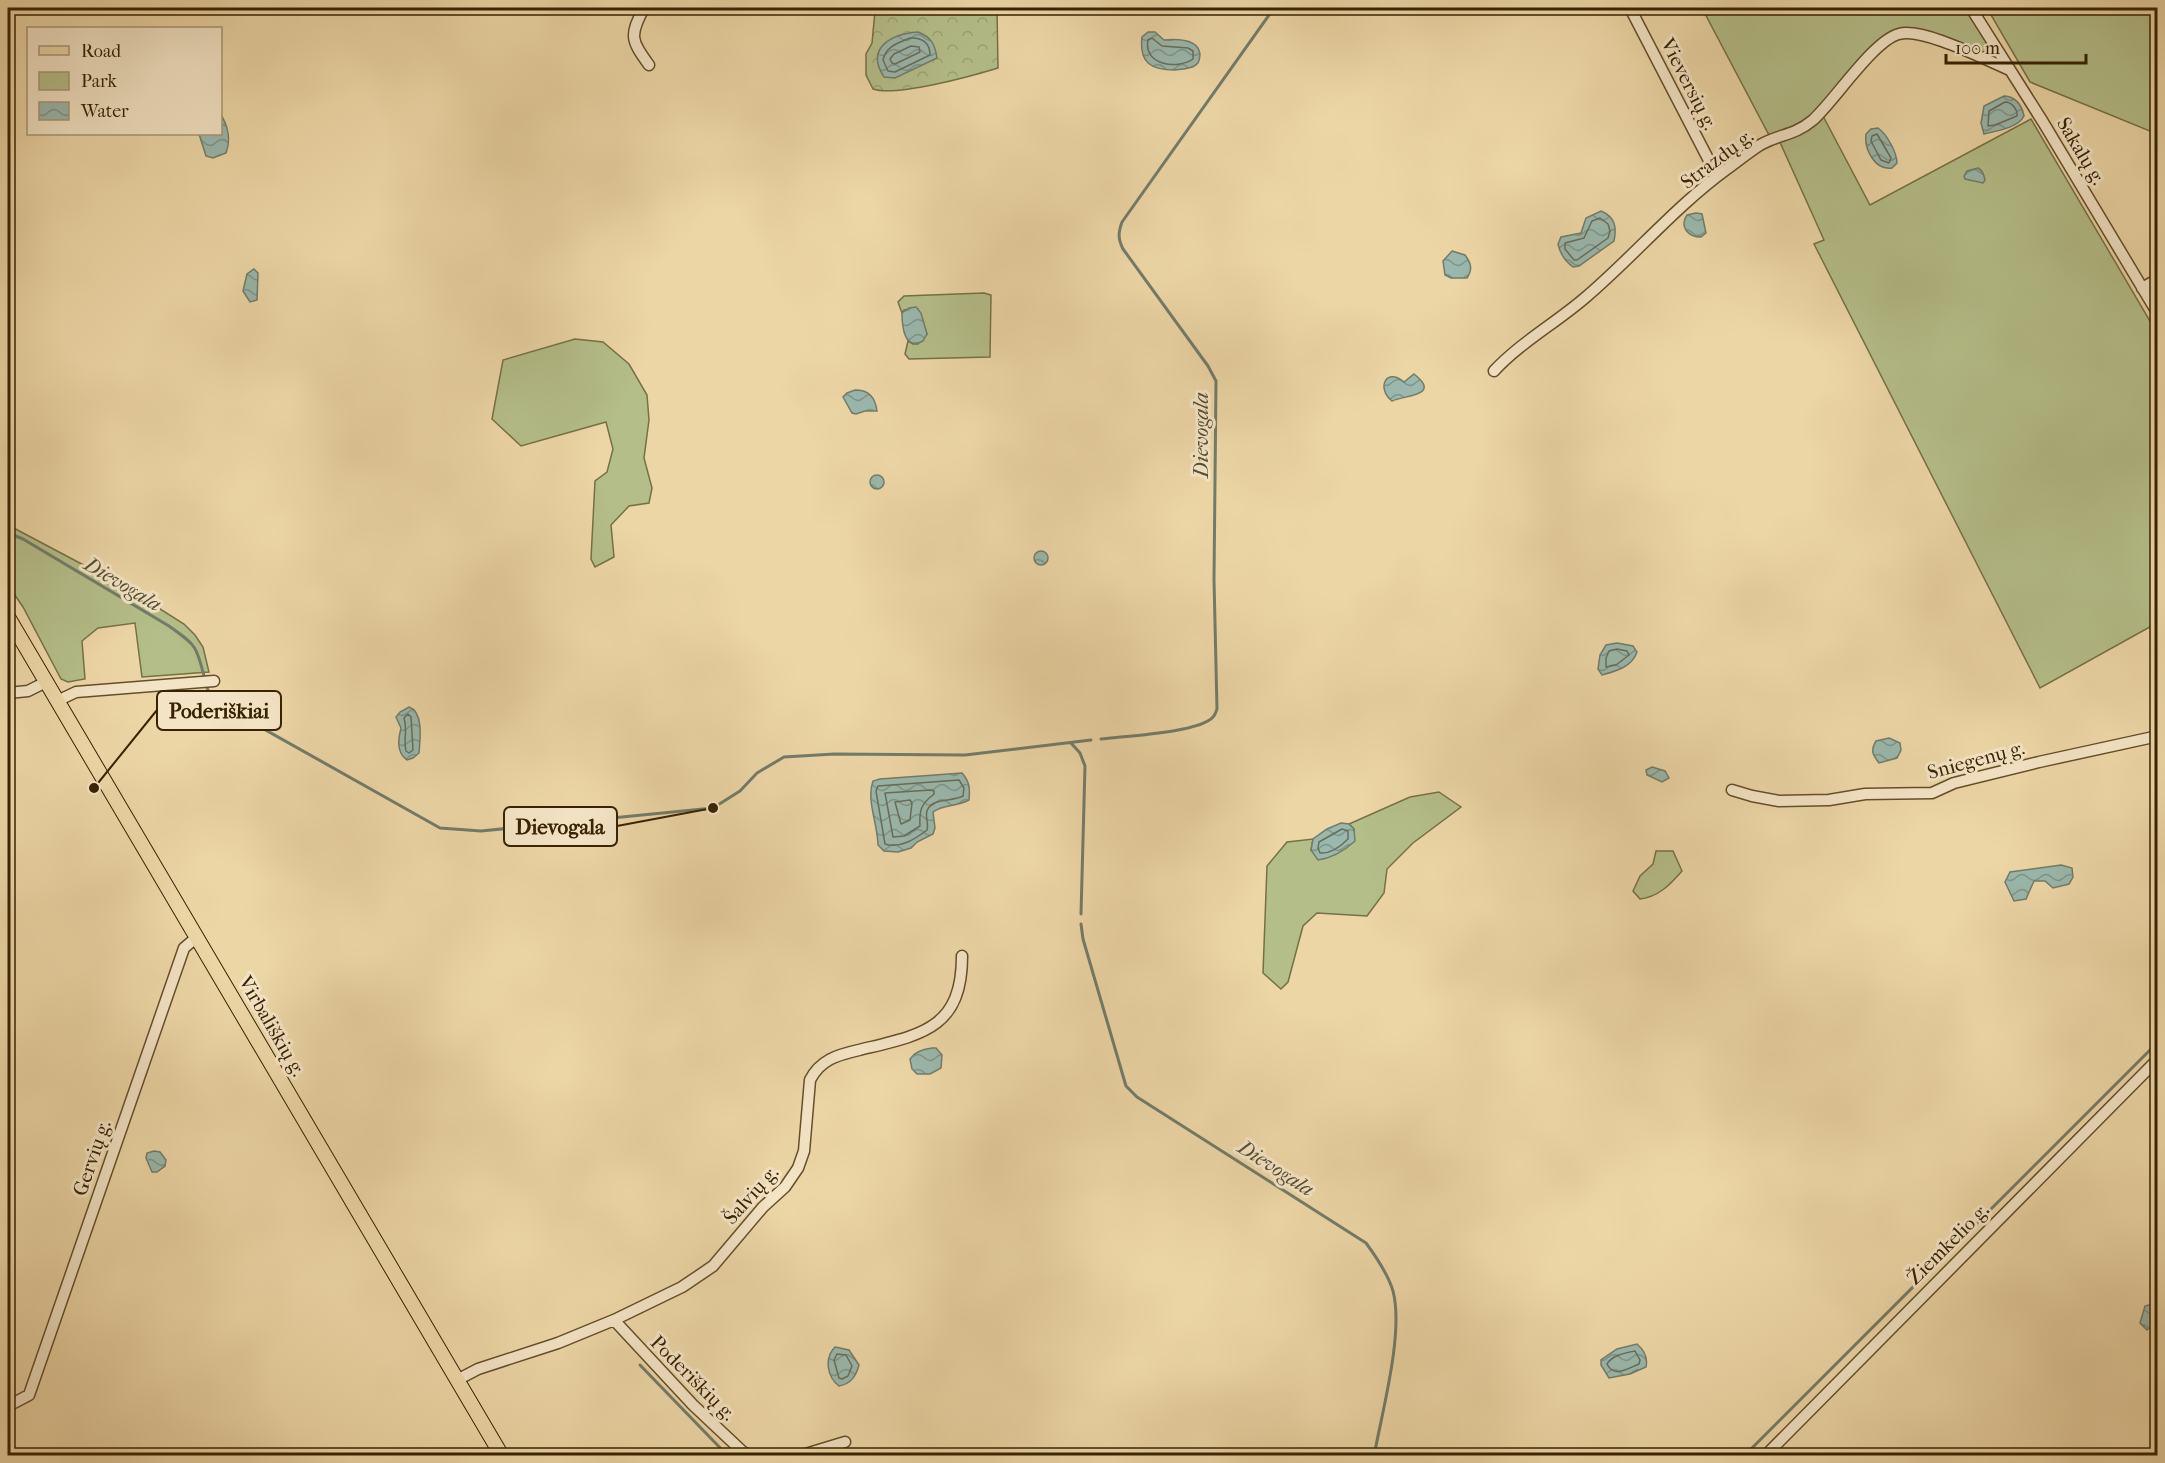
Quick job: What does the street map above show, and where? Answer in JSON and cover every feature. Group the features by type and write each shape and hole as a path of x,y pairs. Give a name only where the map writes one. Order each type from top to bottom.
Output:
{"main road":[{"name":"Virbališkių g.","path":"8,617 502,1455"}],"street":[{"path":"644,8 633,33 635,44 649,65"},
{"name":"Vieversių g.","path":"1630,8 1717,176"},
{"name":"Sakalų g.","path":"1971,8 2043,122 2157,314"},
{"name":"Strazdų g.","path":"1494,371 1546,326 1586,298 1717,176 1762,144 1792,134 1810,122 1827,107 1890,37 1914,33 2010,70"},
{"path":"2142,288 2157,279"},
{"path":"57,701 76,692 214,681"},
{"path":"8,693 28,691 46,682"},
{"name":"Sniegenų g.","path":"1732,790 1779,801 1829,800 1865,794 1932,793 1954,783 2028,764 2157,736"},
{"name":"Gervių g.","path":"8,1406 29,1395 184,948 196,937"},
{"name":"Šalvių g.","path":"457,1380 478,1369 558,1343 614,1320 682,1287 713,1266 763,1207 785,1187 798,1168 804,1151 810,1080 815,1071 825,1061 838,1054 909,1038 938,1021 950,1011 957,995 962,975 962,956"},
{"name":"Žiemkelio g.","path":"1765,1455 2157,1059"},
{"name":"Poderiškių g.","path":"614,1320 693,1405 743,1452 751,1455"},
{"path":"799,1455 844,1442"}],"green space":[{"path":"879,8 946,10 951,8 997,8 998,68 916,88 884,91 873,89 866,75 866,54 872,43 875,11"},
{"path":"1702,8 1968,8 2002,64 1902,30 1817,111 1798,125 1769,135"},
{"path":"1987,8 2157,8 2157,134 2030,82"},
{"path":"1823,116 1870,205 2031,119 2157,333 2157,623 2040,688 1814,244 1824,240 1779,140"},
{"path":"984,293 991,295 990,357 909,359 905,354 908,341 918,344 927,334 918,309 904,310 902,313 898,302 904,296"},
{"path":"575,339 603,342 629,364 647,395 649,420 644,458 652,488 649,503 629,506 611,525 614,557 595,567 591,559 595,481 607,472 613,449 606,422 521,446 492,419 503,360"},
{"path":"8,525 127,588 184,624 203,647 209,672 142,677 135,623 98,628 82,641 85,679 68,682 61,679 23,607 8,585"},
{"path":"1439,792 1461,807 1413,843 1387,869 1384,893 1367,916 1317,913 1303,926 1288,982 1281,989 1263,973 1267,866 1287,842 1313,839 1311,850 1354,829 1349,824 1410,797"},
{"path":"1656,851 1673,851 1682,871 1663,889 1652,896 1640,899 1633,891 1640,876 1653,864"}],"water":[{"path":"918,32 932,42 937,58 895,78 884,77 878,58 879,51 884,44 890,39"},
{"path":"1148,32 1155,32 1164,40 1180,40 1195,45 1200,54 1198,63 1190,68 1167,70 1148,63 1143,53 1142,37"},
{"path":"2004,96 2017,102 2024,116 2012,126 1984,134 1981,123 1984,106"},
{"path":"222,117 228,133 226,153 213,158 206,156 199,135 222,135"},
{"path":"1878,128 1888,139 1895,154 1897,163 1892,168 1880,166 1869,152 1866,134 1871,129"},
{"path":"1978,168 1984,175 1983,183 1965,179 1967,171"},
{"path":"1601,211 1614,223 1614,241 1579,266 1573,267 1560,251 1558,244 1561,237 1581,233 1586,218"},
{"path":"1702,214 1706,233 1701,237 1692,235 1684,227 1687,215"},
{"path":"1452,251 1465,255 1469,261 1471,269 1467,278 1451,278 1445,275 1443,261"},
{"path":"254,269 258,273 257,300 250,302 243,291 247,274"},
{"path":"916,307 921,313 927,334 923,341 912,343 905,336 902,313 909,308"},
{"path":"1414,374 1422,381 1423,391 1392,401 1387,396 1384,385 1388,378 1398,378 1404,382"},
{"path":"855,390 864,391 870,395 877,411 852,413 843,397"},
{"path":"874,475 880,475 884,482 880,489 874,489 870,485 870,479"},
{"path":"1041,551 1046,553 1048,558 1046,563 1041,565 1036,563 1034,558 1036,553"},
{"path":"1617,643 1633,646 1637,652 1635,657 1623,668 1602,675 1598,669 1600,655 1606,645"},
{"path":"409,707 414,710 419,720 420,741 419,753 407,760 399,750 401,728 396,717"},
{"path":"1889,738 1900,743 1901,750 1897,758 1879,763 1873,753 1874,744 1876,741"},
{"path":"1652,767 1665,771 1669,778 1662,782 1647,775 1646,770"},
{"path":"962,773 969,786 969,800 933,812 935,828 933,834 917,842 911,848 898,852 884,851 878,845 871,796 873,781"},
{"path":"1341,823 1349,824 1354,829 1355,841 1338,854 1318,860 1311,850 1313,839"},
{"path":"2061,865 2072,868 2073,877 2069,884 2053,888 2045,881 2034,881 2026,899 2014,901 2005,882 2010,872"},
{"path":"936,1048 942,1055 941,1068 930,1074 917,1074 912,1069 910,1059 919,1051"},
{"path":"160,1152 166,1160 165,1166 157,1172 152,1172 146,1158 147,1153"},
{"path":"2145,1306 2154,1306 2156,1312 2153,1325 2147,1330 2140,1323"},
{"path":"1637,1344 1645,1354 1646,1367 1630,1374 1609,1378 1601,1365 1601,1360 1617,1349"},
{"path":"835,1347 849,1350 859,1365 852,1379 839,1386 832,1378 828,1367 829,1356"}],"waterway":[{"name":"Dievogala","path":"1101,739 1193,727 1213,717 1217,709 1214,580 1216,381 1208,366 1123,249 1119,233 1122,222 1274,8"},
{"name":"Dievogala","path":"8,533 23,539 178,632 196,651 204,676"},
{"name":"Dievogala","path":"207,688 214,701 440,828 481,831 713,808 740,791 757,773 784,757 834,754 965,755 1091,740"},
{"name":"Dievogala","path":"1071,743 1080,753 1085,766 1081,914"},
{"name":"Dievogala","path":"1081,924 1083,939 1126,1086 1137,1097 1366,1243 1385,1272 1393,1291 1396,1328 1391,1373 1374,1456"},
{"path":"1744,1456 2158,1042"},
{"path":"640,1365 728,1456"}],"place":[{"name":"Poderiškiai","path":"94,788"},
{"name":"Dievogala","path":"713,808"}]}
